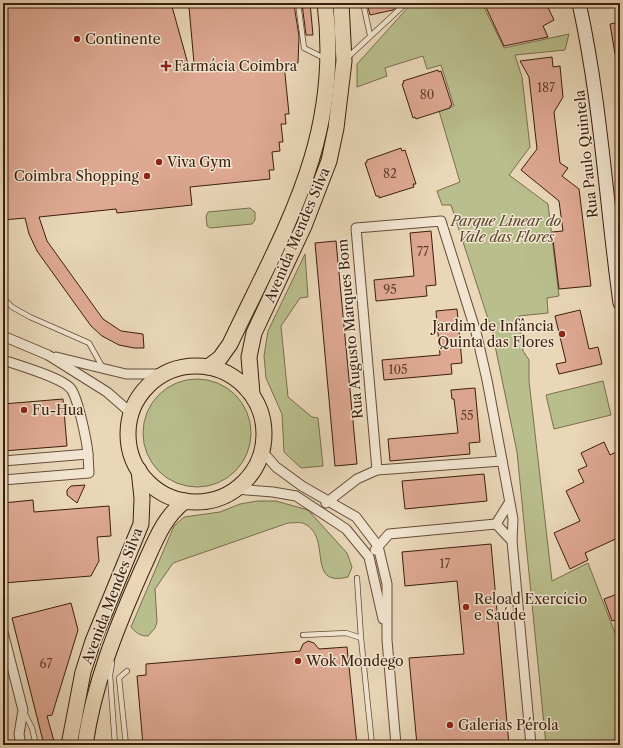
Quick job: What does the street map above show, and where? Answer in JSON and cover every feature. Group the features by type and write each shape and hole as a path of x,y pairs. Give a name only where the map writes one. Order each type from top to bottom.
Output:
{"main road":[{"name":"Avenida Mendes Silva","path":"208,366 220,358 230,344 300,194 320,128 328,61 325,3"},
{"name":"Avenida Mendes Silva","path":"252,394 248,357 250,344 304,226 329,161 340,106 344,61 341,3"},
{"path":"208,366 225,372 240,381 252,394 260,407 264,422 262,451 252,473 236,489 212,500 185,501 158,491 147,481 139,470 132,456 128,427 131,413 143,391 162,374 177,368 208,366"},
{"name":"Avenida Mendes Silva","path":"69,745 83,672 93,641 141,524 142,498 139,470"},
{"name":"Avenida Mendes Silva","path":"85,745 100,671 115,634 157,537 174,510 185,501"}],"street":[{"name":"Rua Paulo Quintela","path":"579,3 588,45 599,112 620,303"},
{"name":"Rua Augusto Marques Bom","path":"377,470 356,228 441,220 476,332 490,390 508,503 513,519 512,541 531,745"},
{"path":"3,336 48,355 104,369 126,374 162,374"},
{"path":"48,355 107,392 131,413"},
{"path":"3,360 60,380 71,389 87,444 90,473 3,480"},
{"path":"262,451 276,467 302,486 356,517 378,546 387,584 387,640 396,745"},
{"path":"3,461 88,454"},
{"path":"316,508 329,501 357,479 377,470 502,461"},
{"path":"236,489 296,496 346,529 369,557 387,640"},
{"path":"496,524 508,503"},
{"path":"369,557 389,534 496,524"},
{"path":"496,524 512,541"},
{"path":"3,632 8,666 23,710 19,734 21,745"}],"lane":[{"path":"298,3 304,48 328,61"},
{"path":"363,3 370,35"},
{"path":"344,61 370,35 404,5 403,3"},
{"path":"3,298 12,307 30,317 89,343 104,369"},
{"path":"358,578 361,638 372,745"},
{"path":"303,635 346,633 361,638"},
{"path":"115,634 110,675 115,745"},
{"path":"126,745 119,678 127,671"},
{"path":"23,710 32,728 36,745"}],"green space":[{"name":"Parque Linear do Vale das Flores","path":"412,3 482,3 504,48 569,34 565,50 515,55 522,77 530,147 509,175 548,204 559,296 547,298 548,313 519,316 523,351 529,360 529,381 552,581 588,563 620,646 620,745 546,745 517,452 492,331 451,205 442,205 437,191 460,182 439,111 454,106 441,65 427,69 423,56 385,68 387,76 357,87 357,64"},
{"path":"250,208 255,212 255,220 252,224 210,228 207,226 206,216 208,212"},
{"path":"305,254 308,297 300,298 281,326 288,397 312,417 318,418 323,466 301,468 284,452 282,414 266,378 264,356 268,331"},
{"path":"197,379 218,383 235,395 247,412 251,433 247,454 235,471 218,483 197,487 176,483 159,471 147,454 143,433 147,412 159,395 176,383"},
{"path":"603,381 611,415 554,429 546,395"},
{"path":"257,501 276,501 308,510 347,553 352,567 348,577 335,578 327,575 323,568 317,538 312,530 303,523 288,523 173,563 155,589 157,622 155,628 148,636 138,634 131,627 174,526 184,517 220,512 240,504"}],"building":[{"name":"Coimbra Shopping","path":"3,3 171,3 188,64 194,63 189,7 238,3 266,3 266,7 294,5 299,36 298,63 284,64 289,114 285,114 286,124 281,124 283,142 279,142 280,151 272,152 274,170 269,170 270,179 190,187 192,205 117,213 116,209 39,217 47,241 103,319 121,331 143,334 144,348 119,345 102,336 91,326 37,251 29,234 25,218 3,220"},
{"path":"310,3 313,35 306,35 302,4"},
{"path":"367,3 399,4 393,10 370,15"},
{"path":"484,3 546,3 554,20 543,26 548,37 504,46"},
{"path":"620,22 620,54 615,54 610,24"},
{"path":"552,57 553,67 560,66 563,97 554,112 560,163 568,168 562,176 579,189 591,286 559,289 552,232 563,231 559,201 521,170 537,149 529,77 520,61"},
{"path":"438,70 439,72 441,71 452,105 450,108 416,119 415,117 413,118 402,84 404,83 403,81"},
{"path":"401,148 402,151 405,150 416,184 413,184 414,187 379,198 379,196 376,196 365,163 367,160"},
{"path":"431,231 436,285 426,286 427,296 376,301 374,280 414,276 410,233"},
{"path":"336,241 357,464 335,466 315,243"},
{"path":"457,309 462,363 451,364 452,374 384,380 382,360 440,355 436,311"},
{"path":"580,310 589,349 598,347 602,364 559,374 556,364 566,362 555,316"},
{"path":"475,388 480,442 469,443 470,454 390,461 388,439 458,433 454,399 452,399 451,390"},
{"path":"63,399 67,446 3,451 3,404"},
{"path":"604,442 610,455 616,452 620,461 620,537 585,553 588,560 570,569 554,533 580,521 566,491 584,482 578,470 587,466 581,453"},
{"path":"484,474 487,501 405,509 402,481"},
{"path":"85,485 77,503 67,495 67,490 71,486"},
{"path":"33,500 34,512 109,506 111,536 97,537 99,561 91,576 3,583 3,503"},
{"path":"491,544 509,745 417,745 409,658 464,654 457,581 405,586 402,552"},
{"path":"620,593 620,618 612,621 604,599"},
{"path":"71,603 78,630 52,715 47,716 55,745 44,745 12,618"},
{"path":"308,641 314,643 319,649 347,647 357,745 143,745 137,676 146,675 146,664 300,651 303,644"}],"place":[{"name":"Continente","path":"77,39"},
{"name":"Farmácia Coimbra","path":"166,66"},
{"name":"Viva Gym","path":"159,162"},
{"name":"Coimbra Shopping","path":"147,176"},
{"name":"Jardim de Infância Quinta das Flores","path":"562,334"},
{"name":"Fu-Hua","path":"24,410"},
{"name":"Reload Exercício e Saúde","path":"466,607"},
{"name":"Wok Mondego","path":"298,661"},
{"name":"Galerias Pérola","path":"450,725"}]}
